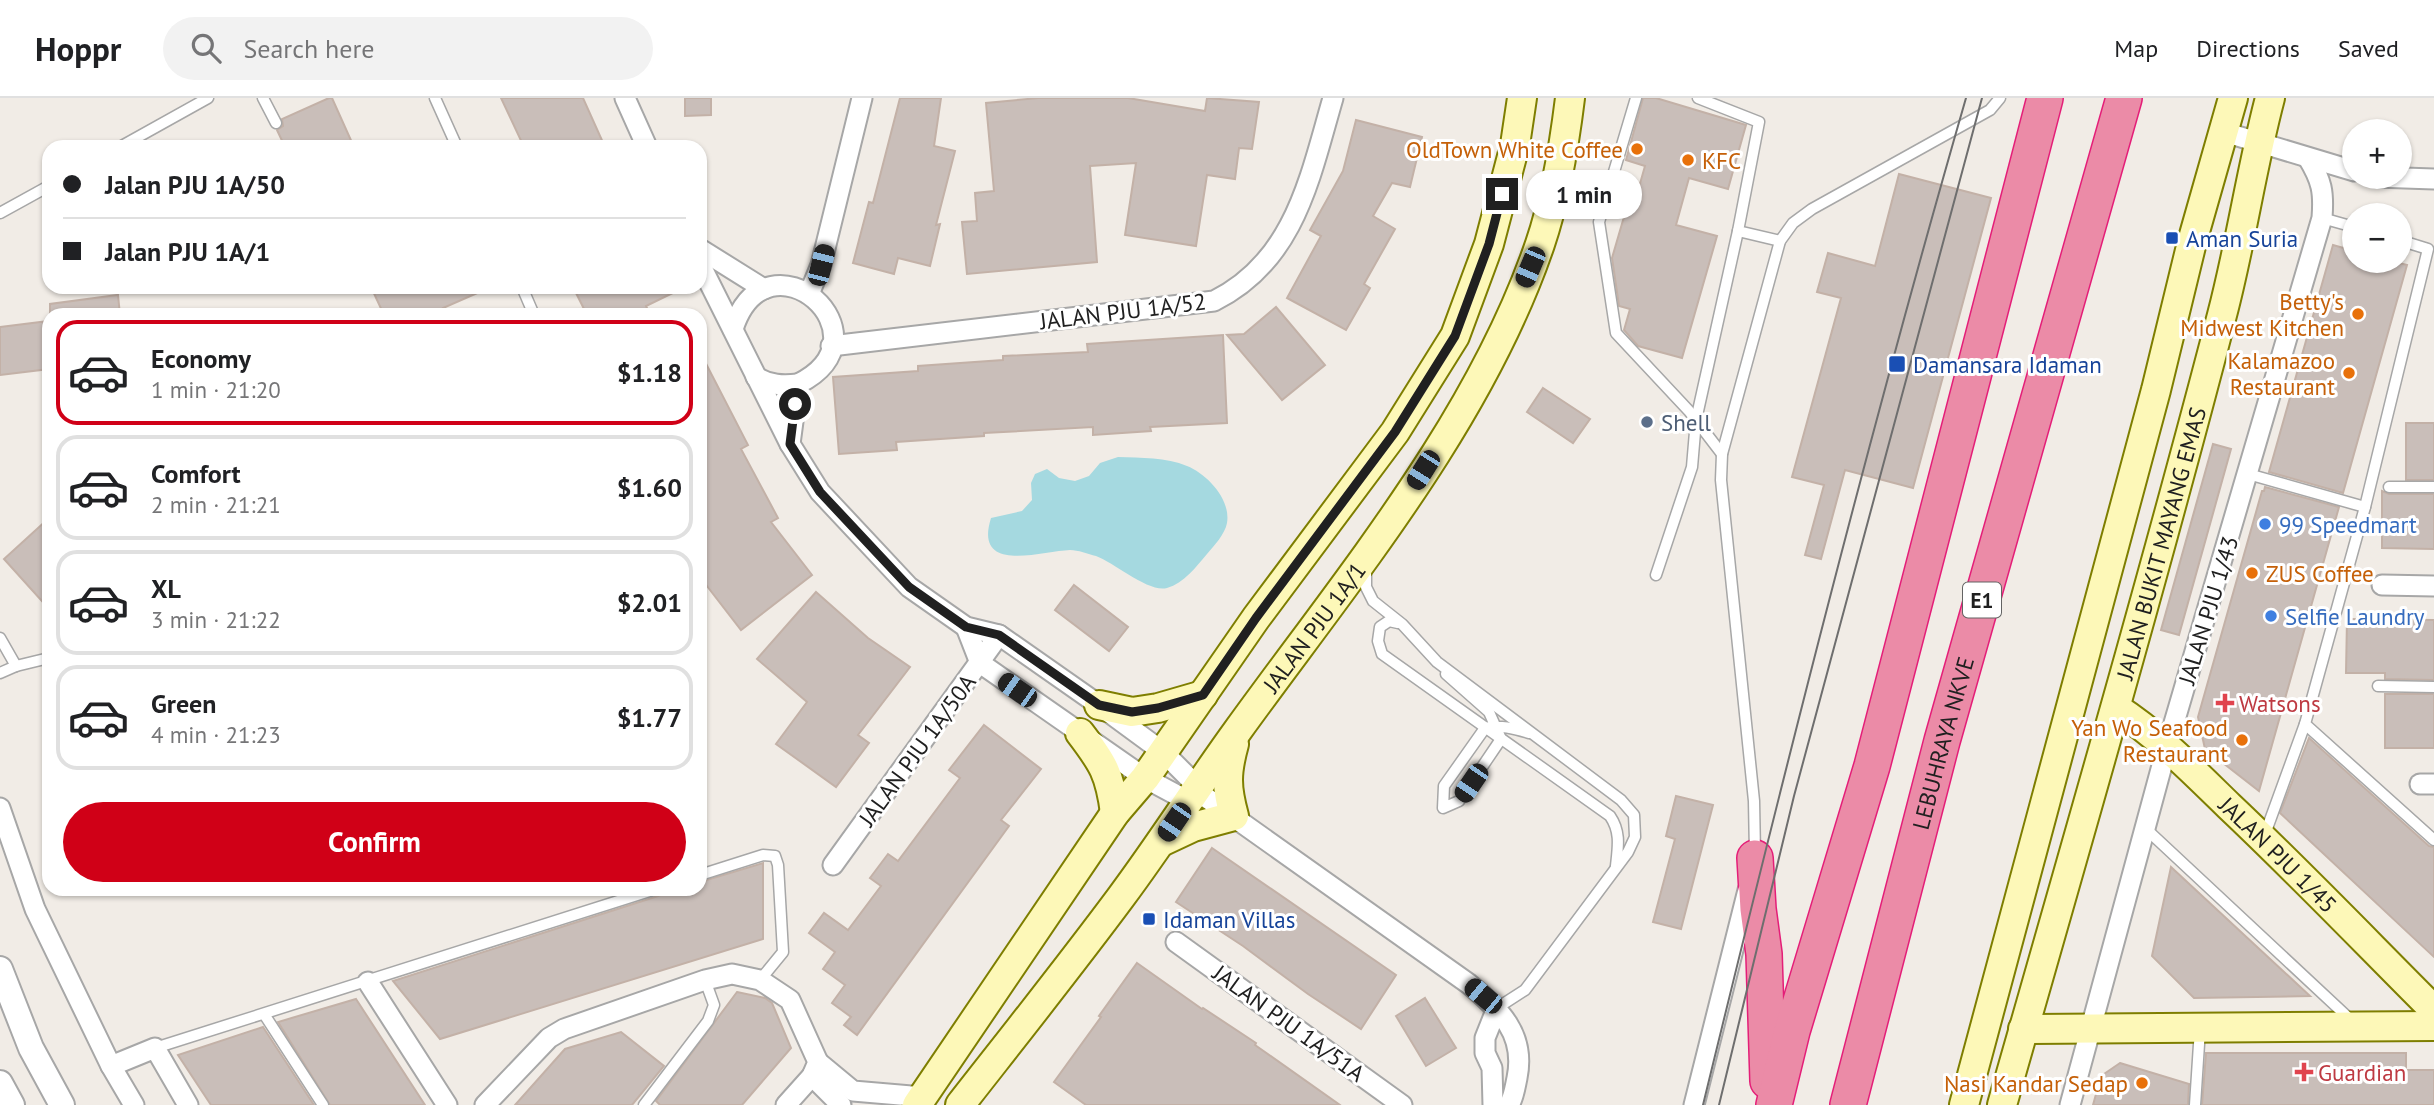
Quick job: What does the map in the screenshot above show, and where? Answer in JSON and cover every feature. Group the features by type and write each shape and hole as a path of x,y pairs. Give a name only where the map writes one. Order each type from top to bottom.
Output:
{"highway":[{"path":"1774,1105 1792,1031 1872,766 2045,98"},
{"name":"LEBUHRAYA NKVE","path":"1848,1105 1942,741 2124,98"},
{"path":"1755,858 1764,954 1769,1061 1767,1105"}],"main road":[{"path":"920,1101 1115,813 1145,778 1256,618 1395,432 1455,336 1489,244 1515,145 1522,98"},
{"name":"JALAN PJU 1A/1","path":"960,1105 1197,795 1237,731 1365,557 1459,413 1501,337 1540,244 1564,151 1570,98"},
{"name":"JALAN BUKIT MAYANG EMAS","path":"1964,1105 2233,98"},
{"name":"JALAN BUKIT MAYANG EMAS","path":"2001,1105 2116,708 2223,311 2258,142 2270,98"},
{"path":"1099,705 1132,712 1158,708 1203,695"},
{"name":"JALAN PJU 1/45","path":"2116,708 2136,720 2167,747 2263,838 2434,1010"},
{"path":"1161,842 1193,827 1234,816 1227,791 1227,769 1237,731"},
{"path":"1080,733 1102,762 1112,784 1115,813"},
{"path":"2023,1029 2434,1026"}],"street":[{"path":"625,98 643,140"},
{"path":"809,294 821,265 862,98"},
{"name":"JALAN PJU 1A/52","path":"831,346 1214,301 1230,294 1258,271 1295,219 1304,200 1333,98"},
{"path":"2224,132 2342,168"},
{"name":"JALAN PJU 1/43","path":"2070,1105 2167,747 2322,218 2320,179 2308,158"},
{"path":"2412,179 2434,179"},
{"path":"707,253 764,289"},
{"path":"707,278 790,444 820,492 909,587 966,627 999,635 1099,705 1163,752 1197,795"},
{"path":"733,329 738,312 749,299 764,289 780,286 797,288 809,294 825,309 833,338 822,367 797,384 782,386 766,383 756,377"},
{"path":"790,444 797,384"},
{"path":"2382,586 2434,586"},
{"path":"966,627 980,663 1145,778 1197,795 1234,816 1469,984 1497,1008 1515,1035 1519,1066 1509,1105"},
{"name":"JALAN PJU 1A/50A","path":"833,865 999,635"},
{"path":"0,808 35,909 111,1066 134,1105"},
{"path":"1694,1105 1755,858"},
{"name":"JALAN PJU 1A/51A","path":"1177,942 1402,1105"},
{"path":"0,969 30,1048 62,1105"},
{"path":"485,1105 549,1038 564,1029 705,980 732,974 760,980 790,1000 815,1069 841,1105"},
{"path":"369,982 447,1105"},
{"path":"1493,1105 1492,1068 1485,1054 1485,1038 1497,1008"},
{"path":"111,1066 155,1048 188,1105"},
{"path":"815,1069 853,1091 920,1101"},
{"path":"786,1105 815,1069"},
{"path":"0,1083 12,1105"}],"lane":[{"path":"133,140 208,98"},
{"path":"263,98 276,123"},
{"path":"435,98 454,140"},
{"path":"1636,98 1599,222 1616,333 1696,420 1722,454"},
{"path":"1656,575 1692,467 1696,420 1759,122 1698,98"},
{"path":"1755,858 1754,801 1722,494 1722,454 1780,241 1793,223 1812,209 1979,117 1990,110 2000,98"},
{"path":"0,214 42,190"},
{"path":"2322,218 2342,224"},
{"path":"1738,231 1780,241"},
{"path":"2263,838 2305,724 2365,507 2428,248 2412,244"},
{"path":"2248,474 2365,507"},
{"path":"2389,486 2434,487"},
{"path":"1365,557 1366,587 1373,601 1402,624 1451,681 1489,712 1501,739"},
{"path":"1402,624 1389,621 1380,627 1378,641 1382,654 1610,816 1616,825 1619,841 1616,866"},
{"path":"0,638 16,666"},
{"path":"0,673 42,660"},
{"path":"1437,662 1621,800 1634,815 1634,837 1628,852 1525,990 1497,1008"},
{"path":"2378,686 2434,687"},
{"path":"2305,724 2434,840"},
{"path":"1501,739 1458,801 1443,808 1444,786 1485,728 1513,728 1536,736"},
{"path":"2145,828 2359,1027"},
{"path":"707,873 763,855 775,856 778,865 783,952 760,980"},
{"path":"155,1048 634,896"},
{"path":"644,1105 708,1021 714,1005 705,980"},
{"path":"264,1014 323,1105"},
{"path":"2194,1105 2200,1027"}],"water":[{"path":"1118,457 1162,459 1187,466 1210,481 1225,505 1227,523 1224,531 1216,544 1179,582 1167,588 1151,586 1096,556 1076,551 1013,556 992,547 988,536 991,518 1022,511 1032,500 1031,483 1035,474 1047,469 1059,478 1075,481 1089,476 1100,463"}],"building":[{"path":"332,98 351,140 282,140 277,130 283,126 282,119"},
{"path":"501,98 583,98 602,140 521,140"},
{"path":"685,98 711,98 711,115 685,116"},
{"path":"900,98 941,98 934,146 955,151 936,225 940,224 930,266 898,258 894,274 853,263 869,202 873,203"},
{"path":"1038,98 1128,98 1205,111 1207,98 1259,102 1252,149 1239,148 1235,179 1207,175 1196,246 1125,235 1136,163 1090,166 1097,262 967,274 962,222 977,221 975,193 994,191 986,103"},
{"path":"1643,98 1656,98 1746,125 1728,189 1689,178 1676,225 1717,236 1682,358 1638,346 1624,330 1630,309 1619,306 1612,258 1626,210 1632,212 1645,166 1626,160"},
{"path":"1356,120 1422,137 1410,187 1392,183 1373,216 1395,229 1364,284 1370,288 1346,330 1287,298 1321,236 1310,230 1343,171"},
{"name":"Damansara Idaman","path":"1899,174 1991,198 1913,488 1845,470 1821,559 1805,555 1824,485 1792,477 1841,298 1817,292 1828,253 1875,266"},
{"path":"2333,245 2342,248 2342,273 2405,273 2343,493 2269,472"},
{"path":"374,294 475,294 443,308 381,308"},
{"path":"576,294 671,294 646,306 647,308 584,308"},
{"path":"118,295 119,308 50,308 50,304"},
{"path":"1276,307 1325,365 1282,400 1227,335 1244,334"},
{"path":"42,322 42,370 0,375 0,327"},
{"path":"1223,335 1227,423 1150,427 1151,431 1093,435 1093,427 984,433 984,436 896,442 897,450 839,454 833,377 918,371 918,366 1003,360 1003,356 1088,352 1087,344"},
{"path":"707,366 748,445 741,449 778,518 771,522 812,575 741,630 707,586"},
{"path":"1543,388 1590,419 1573,443 1527,412"},
{"path":"2406,423 2434,423 2434,480 2406,480"},
{"path":"2213,444 2231,449 2179,635 2161,630"},
{"path":"2265,487 2339,507 2259,791 2205,749 2198,717"},
{"path":"2382,491 2389,494 2434,494 2434,549 2382,548"},
{"path":"42,524 42,601 4,559"},
{"path":"1074,585 1128,627 1109,651 1055,610"},
{"path":"816,592 868,638 910,667 858,735 869,743 836,787 776,744 807,702 757,659"},
{"path":"2347,619 2434,620 2434,680 2385,679 2385,673 2346,673"},
{"path":"2385,694 2434,694 2434,748 2385,748"},
{"path":"984,725 1041,769 1001,820 1009,826 857,1035 844,1025 851,1017 832,1003 845,985 823,969 835,952 809,933 824,913 848,930 881,886 870,878 888,854 898,861 960,778 949,770"},
{"path":"2309,738 2429,846 2434,847 2434,957 2280,813"},
{"path":"1676,796 1713,805 1681,929 1653,922 1675,839 1666,836"},
{"path":"1212,848 1396,975 1361,1029 1176,902"},
{"path":"763,863 763,939 440,1039 393,981 658,896 707,896 707,880"},
{"path":"2171,867 2310,996 2194,998 2152,956"},
{"path":"1137,963 1256,1043 1255,1045 1340,1105 1086,1105 1054,1082"},
{"path":"737,992 765,998 772,1003 791,1048 742,1105 660,1105 656,1101"},
{"path":"1425,998 1456,1048 1426,1066 1396,1016"},
{"path":"356,999 425,1105 330,1105 278,1022"},
{"path":"263,1027 314,1105 211,1105 178,1055"},
{"path":"621,1032 664,1066 632,1105 515,1105 565,1049"},
{"path":"2206,1053 2406,1053 2406,1070 2434,1070 2434,1105 2202,1105"},
{"path":"2120,1063 2189,1084 2188,1105 2093,1105 2101,1076"}],"tram line":[{"path":"1703,1105 1829,600 1966,98"},
{"path":"1719,1105 1794,796 1982,98"}],"place":[{"name":"OldTown White Coffee","path":"1637,149"},
{"name":"KFC","path":"1688,160"},
{"name":"Aman Suria","path":"2172,238"},
{"name":"Betty's Midwest Kitchen","path":"2358,314"},
{"name":"Damansara Idaman","path":"1897,364"},
{"name":"Kalamazoo Restaurant","path":"2349,373"},
{"name":"Shell","path":"1647,422"},
{"name":"99 Speedmart","path":"2265,524"},
{"name":"ZUS Coffee","path":"2252,573"},
{"name":"Selfie Laundry","path":"2271,616"},
{"name":"Watsons","path":"2225,703"},
{"name":"Yan Wo Seafood Restaurant","path":"2242,740"},
{"name":"Idaman Villas","path":"1149,919"},
{"name":"Guardian","path":"2304,1072"},
{"name":"Nasi Kandar Sedap","path":"2142,1083"}],"route":[{"path":"795,404 790,444 820,492 909,587 966,627 999,635 1099,705 1132,712 1158,708 1203,695 1256,618 1395,432 1455,336 1489,244 1502,194"}]}
